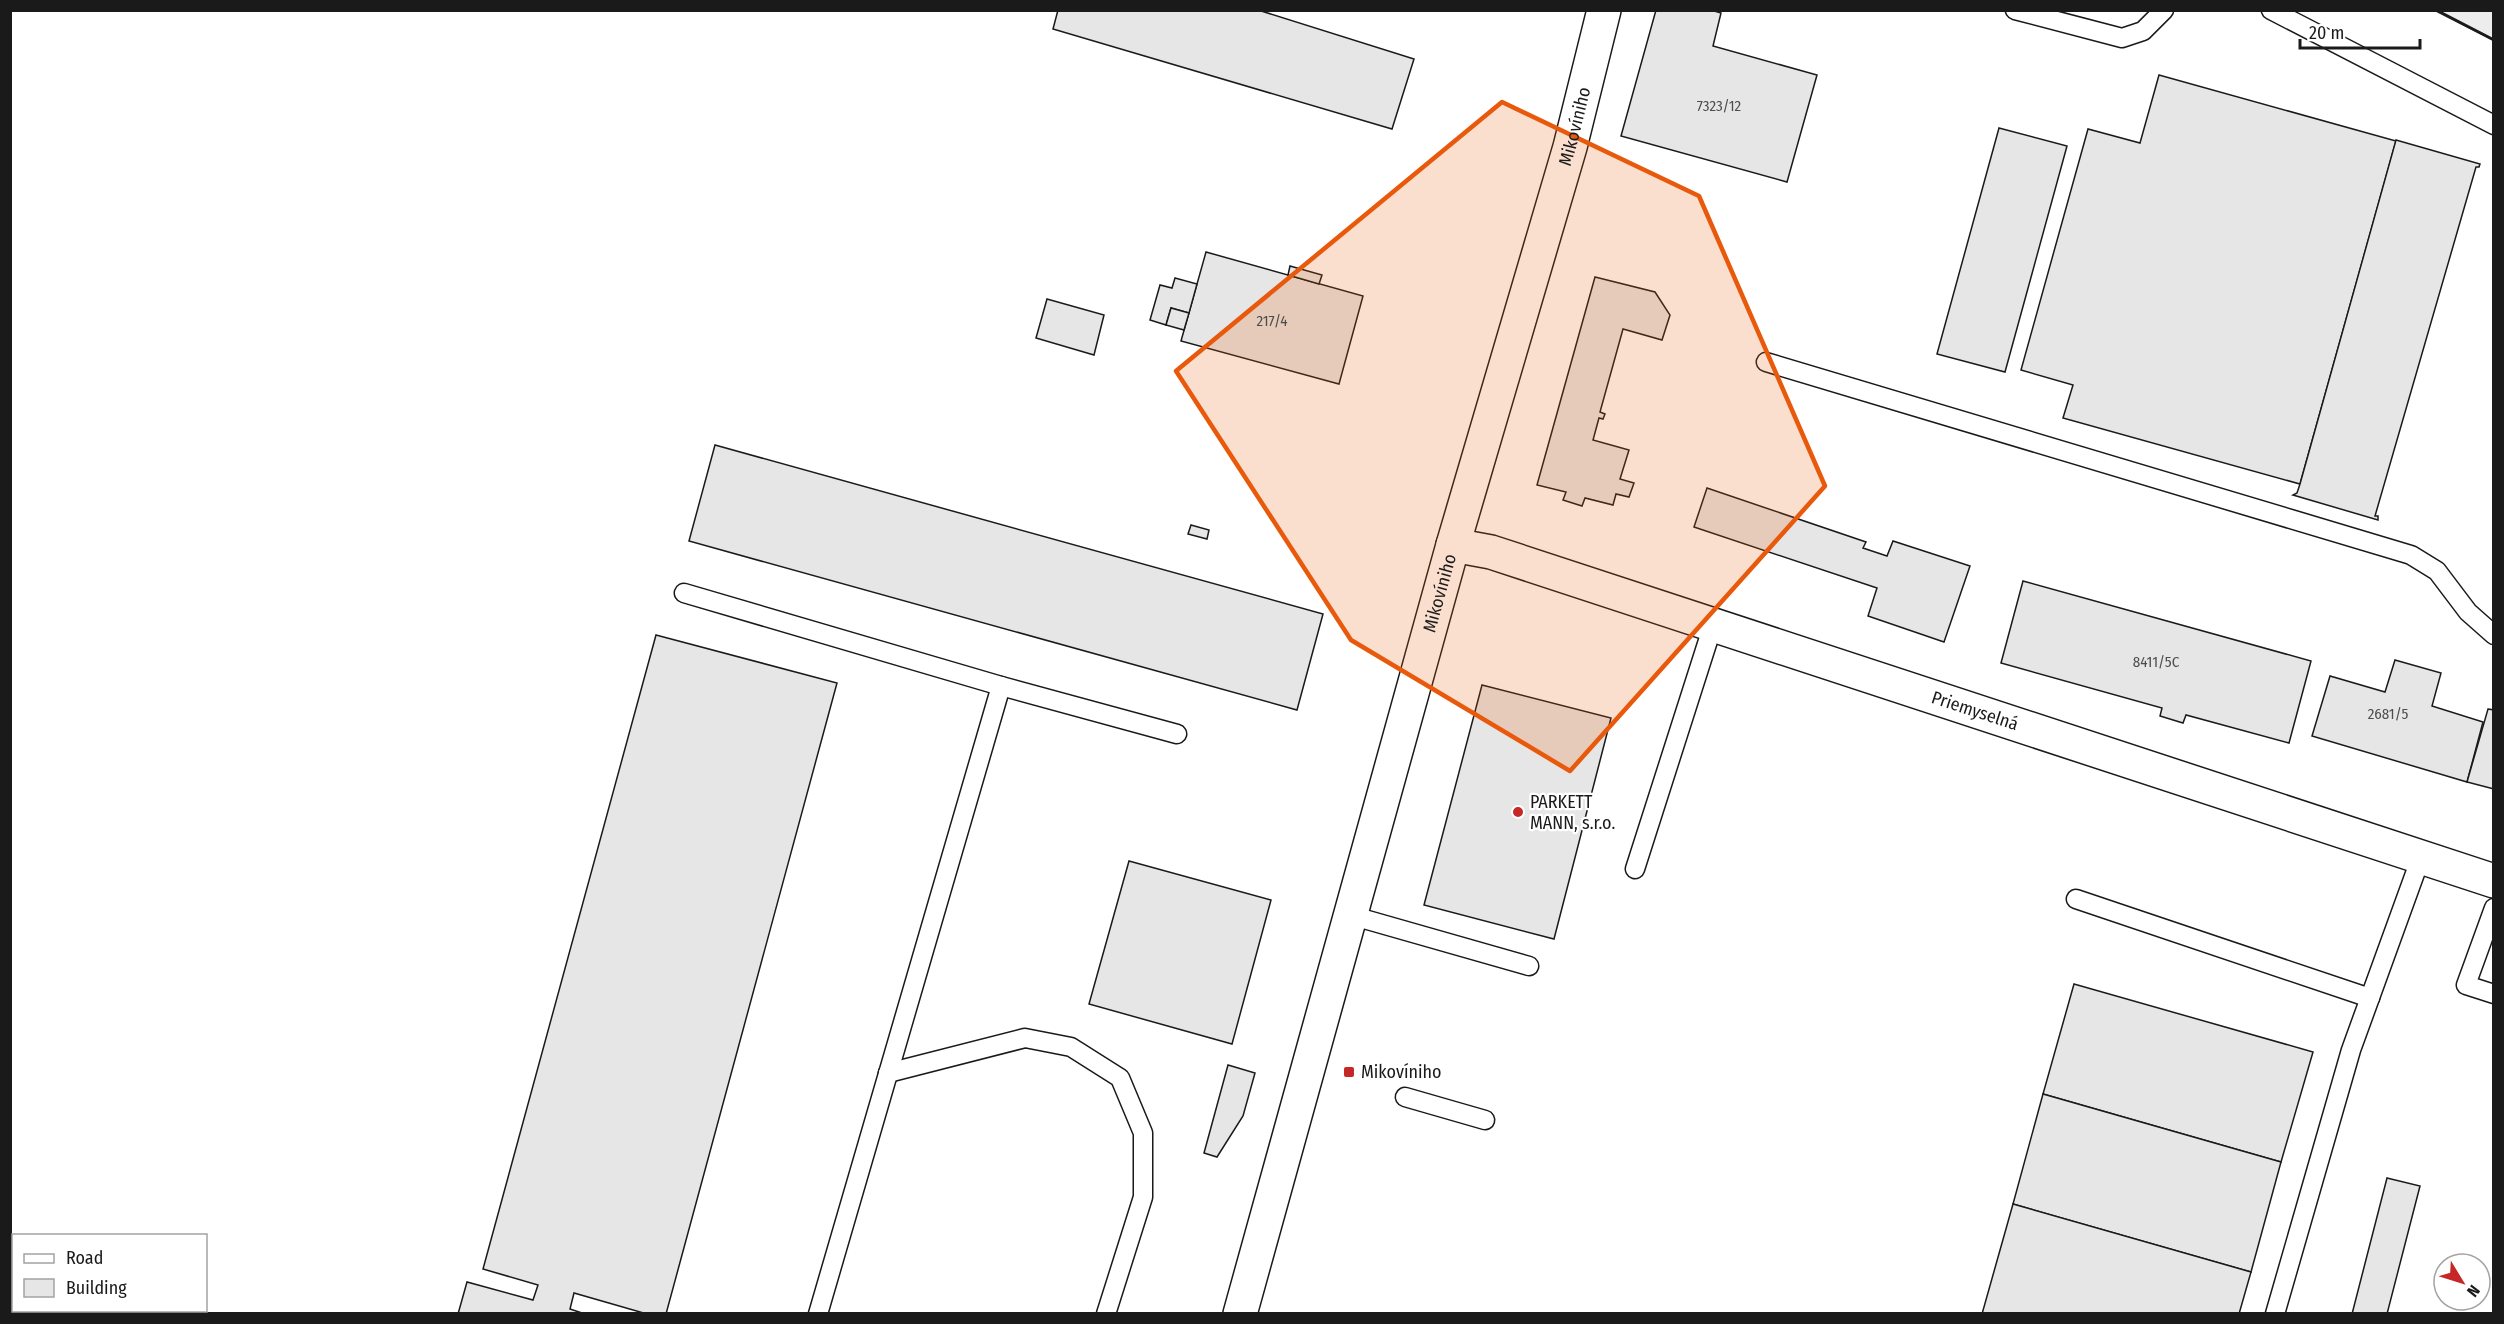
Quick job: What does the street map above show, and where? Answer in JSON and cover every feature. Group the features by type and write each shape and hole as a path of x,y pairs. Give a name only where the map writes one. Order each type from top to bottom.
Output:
{"street":[{"name":"Mikovíniho","path":"1240,1314 1453,545 1570,147 1604,10"},
{"name":"Priemyselná","path":"1453,545 1491,552 2493,881"}],"lane":[{"path":"2015,10 2122,38 2143,31 2164,10"},
{"path":"2271,10 2493,124"},
{"path":"1766,362 2411,555 2437,571 2468,612 2493,635"},
{"path":"684,593 1001,686 1177,734"},
{"path":"1635,869 1713,625"},
{"path":"818,1314 1001,686"},
{"path":"2275,1314 2351,1050 2421,857"},
{"path":"2076,899 2370,998"},
{"path":"2493,908 2466,985 2493,994"},
{"path":"1350,915 1529,966"},
{"path":"888,1073 1024,1038 1071,1047 1120,1078 1143,1133 1143,1197 1106,1314"},
{"path":"1405,1097 1485,1120"}],"highlighted area":[{"path":"1502,102 1699,196 1825,486 1570,771 1351,640 1176,371"}],"shaded area":[{"path":"2436,11 2493,11 2493,40"}],"building":[{"path":"1058,10 1258,10 1414,59 1392,129 1053,29"},
{"path":"1656,10 1711,10 1721,13 1713,46 1817,75 1787,182 1621,136"},
{"path":"2159,75 2396,141 2300,484 2063,418 2073,385 2021,370 2088,129 2140,143"},
{"path":"1999,128 2067,146 2005,372 1937,354"},
{"path":"2396,140 2480,164 2476,167 2375,516 2378,516 2378,520 2293,495 2297,493 2300,484"},
{"path":"1206,252 1363,296 1339,384 1181,341"},
{"path":"1290,266 1322,275 1319,284 1288,275"},
{"path":"1595,277 1655,292 1670,315 1662,340 1623,329 1600,412 1605,414 1603,419 1599,418 1593,440 1629,450 1620,479 1634,483 1629,497 1616,494 1613,505 1585,498 1582,506 1563,500 1566,492 1537,485"},
{"path":"1175,278 1197,284 1189,313 1171,308 1166,325 1150,320 1160,285 1172,288"},
{"path":"1047,299 1104,315 1094,355 1036,338"},
{"path":"1171,308 1189,313 1184,330 1166,325"},
{"path":"715,445 1323,614 1297,710 689,541"},
{"path":"1707,488 1866,542 1863,548 1887,556 1893,541 1970,566 1944,642 1868,616 1877,588 1694,527"},
{"path":"1191,525 1209,530 1207,539 1188,534"},
{"path":"2023,581 2311,661 2289,743 2186,715 2183,723 2160,716 2162,708 2001,663"},
{"path":"656,635 837,683 666,1314 647,1314 574,1293 570,1309 585,1314 458,1314 467,1282 533,1300 538,1285 483,1269"},
{"path":"2395,660 2441,673 2432,706 2483,722 2467,782 2312,736 2330,676 2385,692"},
{"name":"PARKETT MANN, s.r.o.","path":"1482,685 1611,718 1554,939 1424,905"},
{"path":"2488,709 2494,710 2494,789 2467,782"},
{"path":"1129,861 1271,900 1232,1044 1089,1004"},
{"path":"2074,984 2313,1052 2281,1162 2043,1094"},
{"path":"1228,1065 1255,1073 1243,1116 1217,1157 1204,1153"},
{"path":"2043,1094 2281,1162 2251,1272 2013,1204"},
{"path":"2387,1178 2420,1186 2387,1314 2352,1314"},
{"path":"2013,1204 2251,1272 2239,1314 1982,1314"}],"wall":[{"path":"2436,10 2494,40"}],"place":[{"name":"PARKETT MANN, s.r.o.","path":"1518,812"},
{"name":"Mikovíniho","path":"1349,1072"}]}
